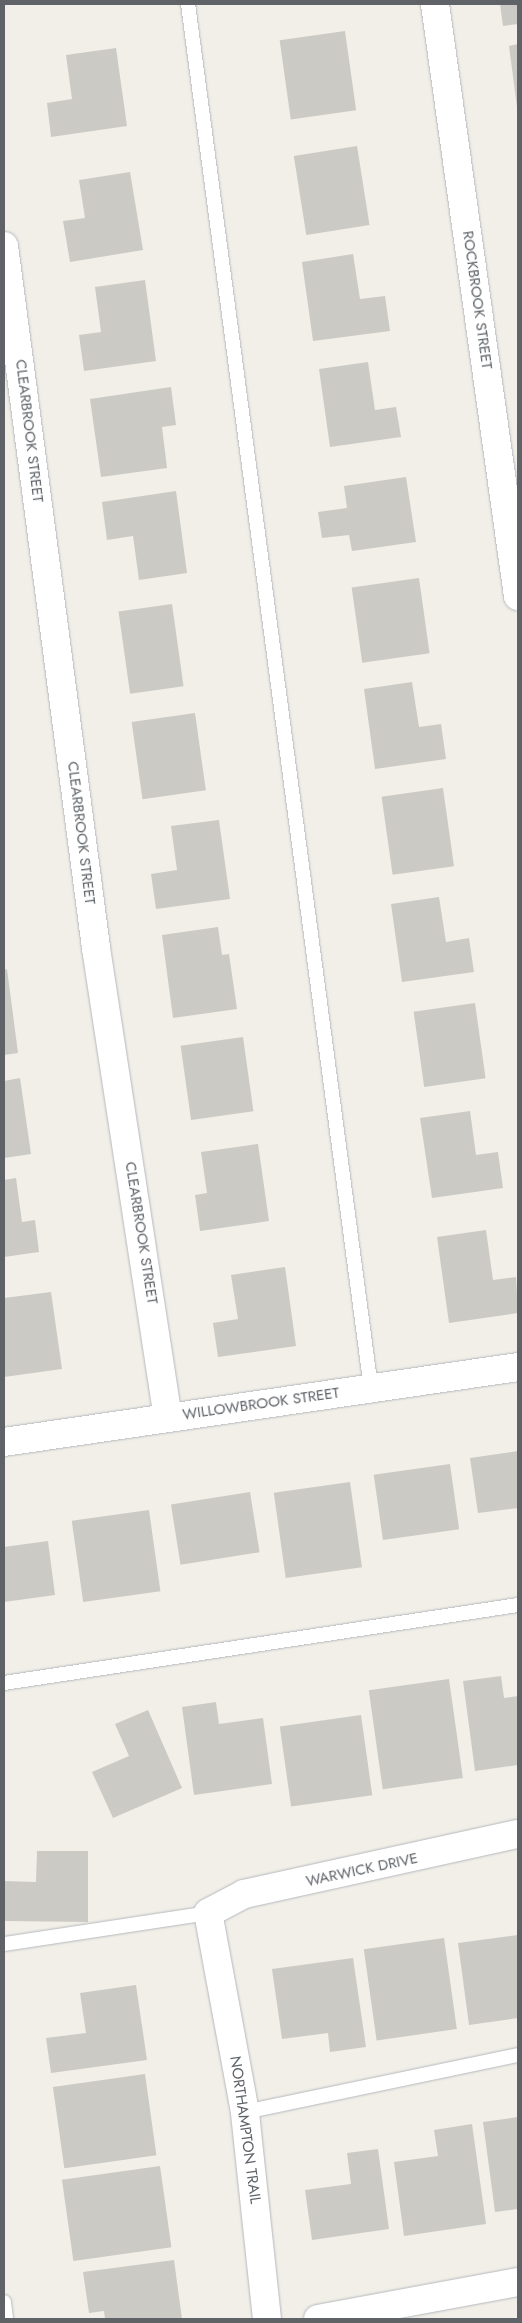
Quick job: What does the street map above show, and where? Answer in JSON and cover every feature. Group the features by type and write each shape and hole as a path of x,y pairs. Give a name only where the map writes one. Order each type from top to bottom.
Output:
{"street":[{"name":"ROCKBROOK STREET","path":"435,4 518,596"},
{"name":"CLEARBROOK STREET","path":"4,246 96,948 168,1418"},
{"name":"WILLOWBROOK STREET","path":"4,1442 518,1367"},
{"name":"WARWICK DRIVE","path":"208,1913 244,1894 518,1834"},
{"name":"NORTHAMPTON TRAIL","path":"208,1913 246,2112 267,2319"},
{"path":"318,2319 518,2282"}],"lane":[{"path":"188,4 371,1388"},
{"path":"4,1683 518,1605"},
{"path":"4,1944 208,1913"},
{"path":"246,2112 518,2055"},
{"path":"4,2302 6,2319"}],"building":[{"path":"500,4 518,4 518,24 503,26"},
{"path":"345,31 356,110 291,119 280,40"},
{"path":"518,44 518,107 517,107 509,46"},
{"path":"116,48 127,126 51,137 47,103 72,99 66,55"},
{"path":"357,146 370,225 306,235 294,156"},
{"path":"130,172 143,250 70,262 63,221 85,218 79,180"},
{"path":"353,254 360,299 385,296 390,331 313,341 302,262"},
{"path":"145,280 156,361 84,371 79,335 101,332 95,287"},
{"path":"368,362 375,410 396,407 401,437 330,447 319,369"},
{"path":"171,387 176,425 162,427 167,468 101,477 90,399"},
{"path":"406,477 416,542 352,551 349,535 322,538 318,512 347,508 344,486"},
{"path":"176,491 187,573 139,580 133,536 107,540 102,502"},
{"path":"419,578 430,653 362,663 352,587"},
{"path":"172,604 184,686 130,694 119,612"},
{"path":"412,682 419,727 441,724 446,759 375,769 364,689"},
{"path":"195,713 206,790 142,799 132,722"},
{"path":"443,788 454,866 393,875 382,797"},
{"path":"219,820 230,899 156,909 151,874 177,870 171,826"},
{"path":"439,897 446,942 469,938 474,972 402,982 391,904"},
{"path":"218,927 222,955 229,954 237,1009 173,1018 162,935"},
{"path":"7,969 18,1053 4,1055 4,970"},
{"path":"475,1003 486,1078 424,1087 414,1012"},
{"path":"243,1037 253,1111 191,1120 181,1046"},
{"path":"20,1078 31,1154 4,1158 4,1081"},
{"path":"470,1111 476,1155 498,1152 503,1188 432,1198 420,1118"},
{"path":"258,1144 269,1221 200,1231 195,1195 207,1193 201,1152"},
{"path":"16,1178 22,1222 35,1220 39,1252 4,1257 4,1180"},
{"path":"486,1230 493,1280 516,1277 518,1313 449,1323 437,1237"},
{"path":"285,1267 296,1346 218,1357 213,1323 238,1319 231,1275"},
{"path":"51,1292 62,1369 4,1377 4,1298"},
{"path":"518,1451 518,1508 478,1513 470,1458"},
{"path":"450,1464 459,1529 383,1540 374,1475"},
{"path":"350,1482 362,1567 286,1578 274,1493"},
{"path":"250,1492 260,1552 181,1565 171,1505"},
{"path":"149,1510 160,1591 83,1602 72,1521"},
{"path":"48,1541 55,1595 4,1602 4,1547"},
{"path":"501,1676 504,1698 518,1696 518,1765 475,1771 463,1681"},
{"path":"449,1679 463,1778 383,1789 369,1690"},
{"path":"216,1702 219,1724 263,1718 272,1784 194,1795 182,1707"},
{"path":"148,1710 182,1788 113,1818 92,1772 129,1756 115,1724"},
{"path":"361,1715 372,1795 291,1807 280,1726"},
{"path":"37,1851 88,1851 88,1922 4,1921 4,1881 36,1882"},
{"path":"518,1935 518,2018 469,2025 458,1943"},
{"path":"444,1938 457,2029 377,2040 364,1949"},
{"path":"353,1958 366,2047 330,2052 328,2033 282,2039 272,1969"},
{"path":"136,1985 147,2060 51,2073 46,2038 86,2033 80,1993"},
{"path":"145,2074 156,2155 64,2168 53,2087"},
{"path":"518,2117 518,2209 495,2212 483,2122"},
{"path":"472,2124 486,2224 404,2236 394,2162 438,2156 434,2130"},
{"path":"378,2149 389,2229 312,2240 305,2190 351,2184 347,2153"},
{"path":"160,2166 171,2247 73,2261 62,2180"},
{"path":"174,2260 182,2319 105,2319 104,2311 89,2313 83,2272"}]}
